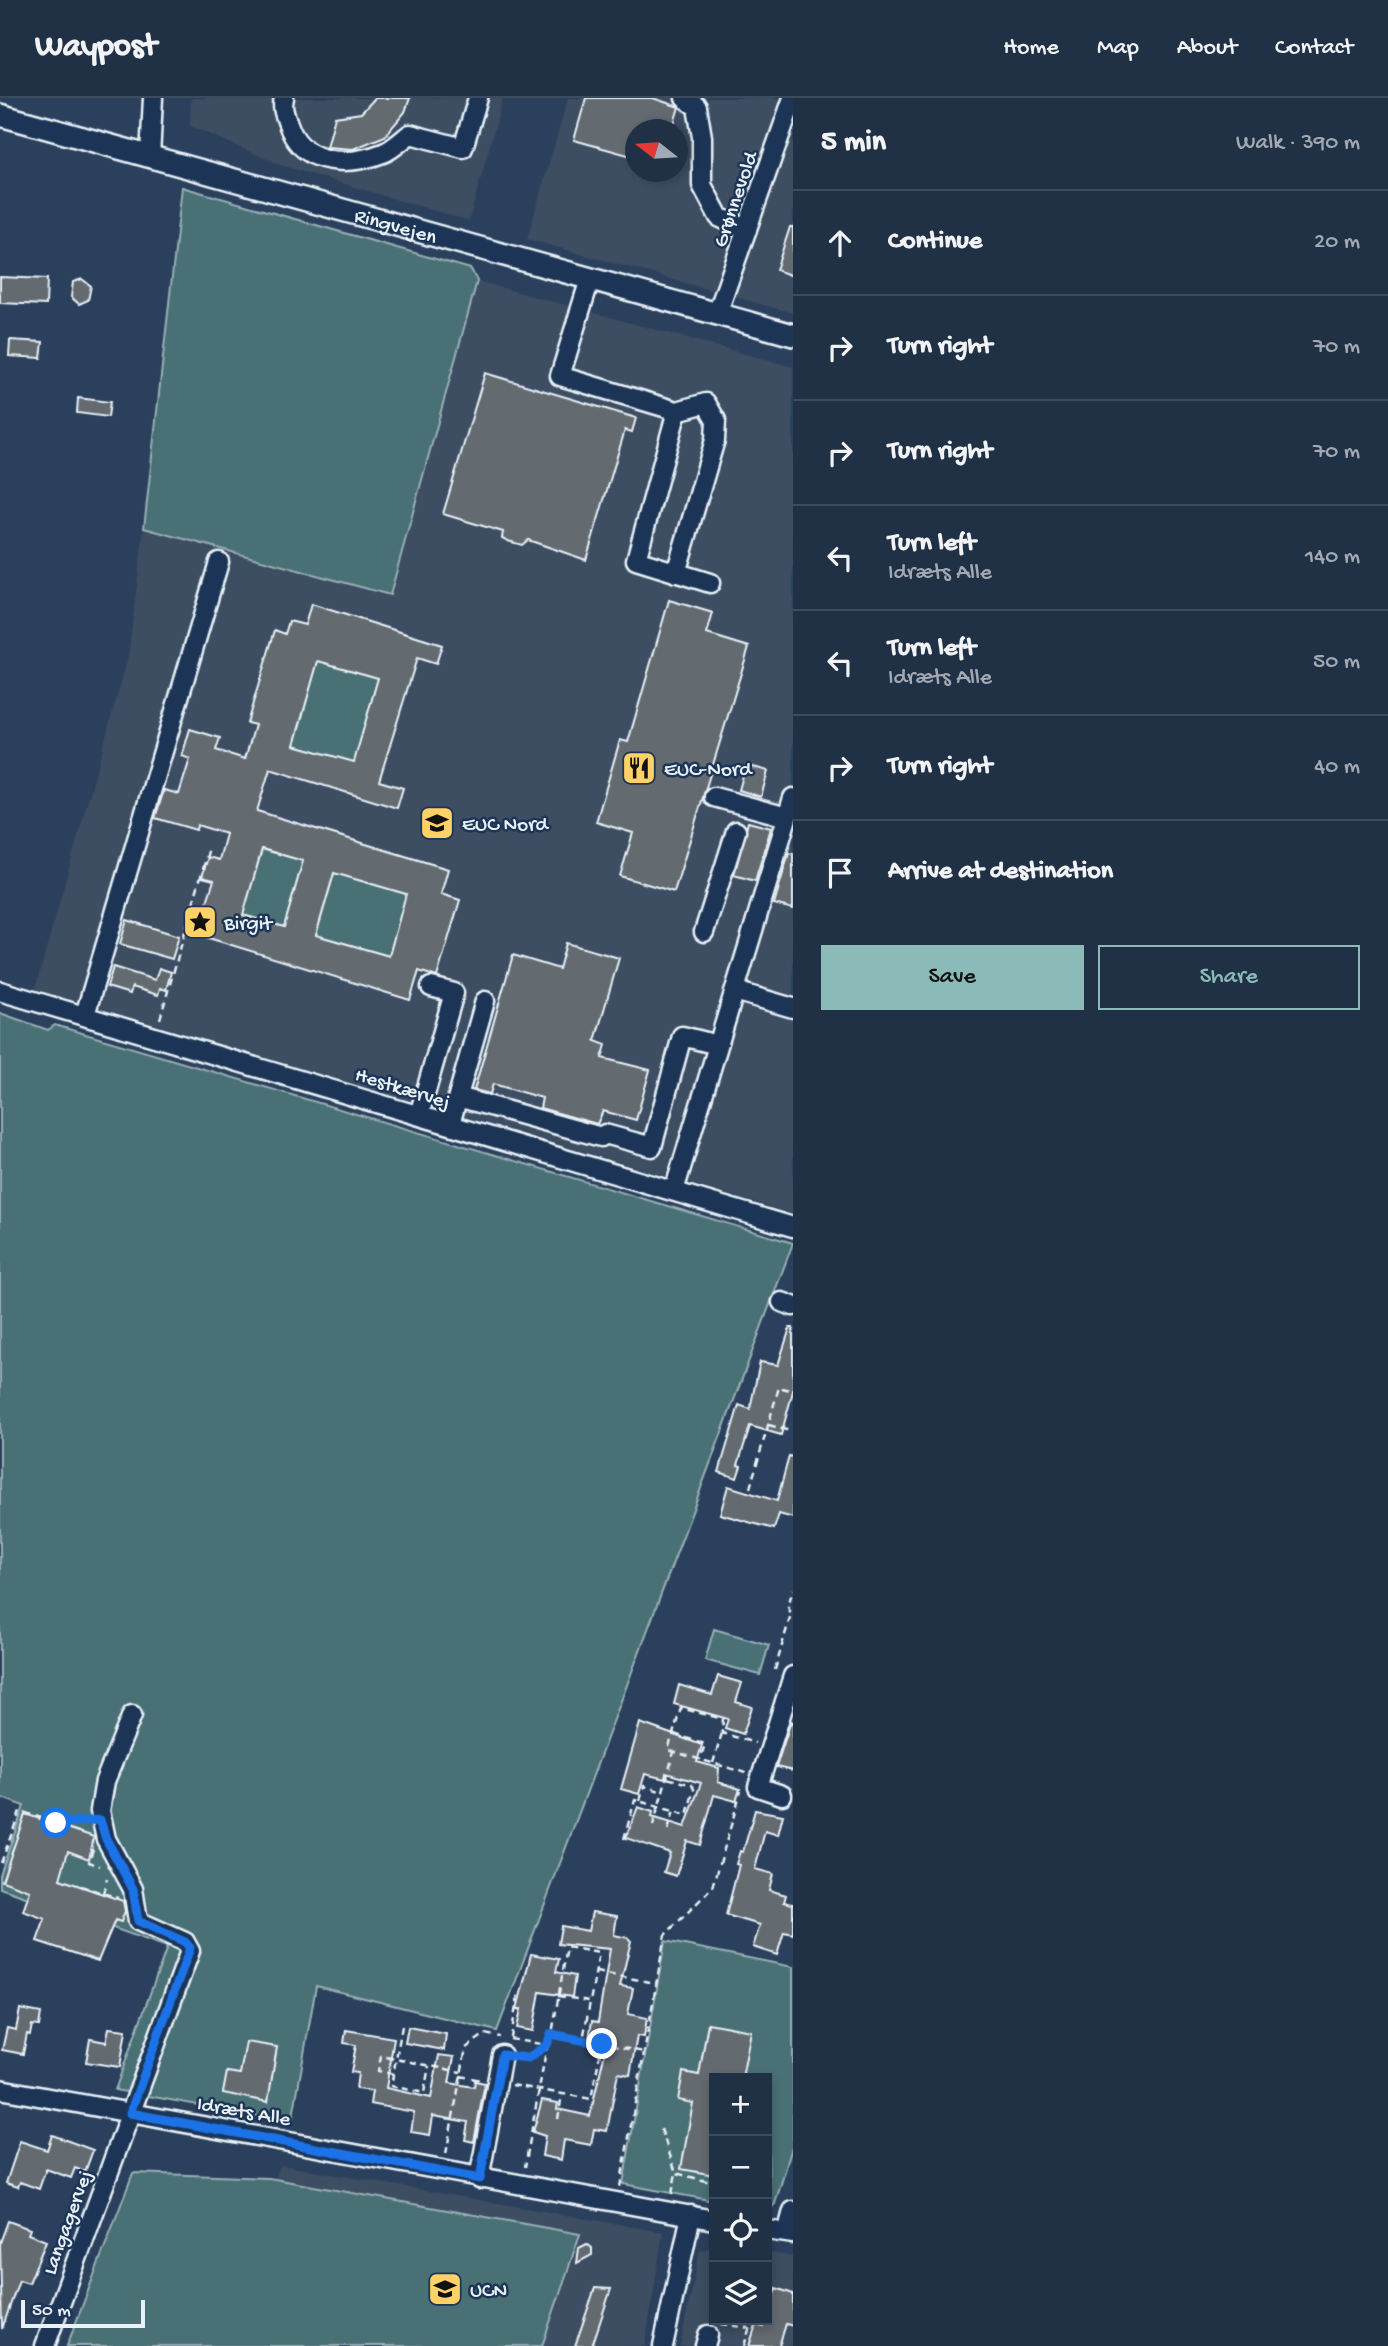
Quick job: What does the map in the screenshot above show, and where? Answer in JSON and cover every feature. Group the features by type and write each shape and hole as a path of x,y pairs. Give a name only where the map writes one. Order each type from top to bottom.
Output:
{"main road":[{"name":"Ringvejen","path":"0,115 793,335"}],"street":[{"path":"150,157 153,98"},
{"path":"284,98 281,106 296,142 315,156 342,163 385,153 410,134 463,148 478,98"},
{"path":"685,98 697,107 702,137 702,185 719,217 747,230"},
{"name":"Grønnevold","path":"717,314 793,98"},
{"path":"590,279 560,376 677,411 706,403 716,420 715,440 676,573"},
{"path":"677,411 636,560 710,583"},
{"path":"85,1015 219,562"},
{"path":"713,797 787,817"},
{"path":"674,1191 793,798"},
{"path":"705,932 736,831"},
{"path":"419,1115 454,993 431,986"},
{"name":"Hestkærvej","path":"0,991 793,1227"},
{"path":"734,991 793,1008"},
{"path":"450,1124 485,1001"},
{"path":"458,1097 601,1137 605,1134 652,1147 682,1036 718,1045"},
{"path":"782,1795 758,1787 793,1676"},
{"path":"132,1715 106,1782 100,1820 106,1839 133,1889 135,1901"},
{"name":"Langagervej","path":"45,2346 190,1948 185,1942 141,1924 136,1914 135,1901"},
{"path":"480,2179 497,2082 505,2055"},
{"name":"Idræts Alle","path":"0,2089 709,2219"},
{"path":"772,2231 790,2234 793,2211"},
{"path":"663,2346 691,2215"}],"path":[{"path":"155,1036 209,848"},
{"path":"750,1488 779,1387 793,1391"},
{"path":"769,1425 793,1432"},
{"path":"773,1679 791,1615 788,1606 793,1589"},
{"path":"713,1763 722,1733 723,1719 681,1707 668,1750 746,1773 749,1763"},
{"path":"722,1733 755,1743 752,1753"},
{"path":"673,1734 705,1744 700,1760"},
{"path":"653,1826 674,1752"},
{"path":"624,1839 635,1800 687,1815 694,1789 692,1785 667,1778"},
{"path":"639,1801 644,1786 663,1791"},
{"path":"617,2204 665,1935 713,1887 742,1786"},
{"path":"1,1863 20,1811 62,1825 100,1820"},
{"path":"668,1830 674,1811"},
{"path":"102,1893 109,1869"},
{"path":"81,1886 128,1902 135,1901"},
{"path":"518,1993 505,2055 528,2058 547,2045 551,2034 567,1947 599,1953 583,2040"},
{"path":"596,1972 656,1983"},
{"path":"558,1996 590,2002"},
{"path":"402,2026 391,2086 424,2093 429,2066"},
{"path":"551,2034 644,2052"},
{"path":"393,2074 378,2071 381,2056 497,2082 591,2099 602,2044"},
{"path":"558,2119 562,2094"},
{"path":"661,2129 676,2173 669,2212"},
{"path":"676,2173 709,2182"},
{"path":"744,2346 750,2325"}],"shaded area":[{"path":"191,98 503,98 469,221 283,166 190,126"},
{"path":"568,98 793,98 793,313 527,239"},
{"name":"EUC Nord","path":"477,281 793,367 793,1214 35,989 128,657 144,528 390,595"},
{"name":"UCN","path":"280,2165 663,2232 645,2346 216,2346"},
{"path":"709,2248 709,2325 772,2325 772,2253 793,2257 793,2346 680,2346 700,2251"}],"green space":[{"path":"182,187 471,269 477,281 390,595 144,528"},
{"path":"321,650 378,678 354,764 294,745"},
{"path":"262,849 303,861 284,927 243,915"},
{"path":"335,871 399,892 408,890 389,956 316,935"},
{"path":"0,1013 48,1030 55,1025 793,1243 497,2031 316,1986 292,2122 115,2090 167,1947 0,1888 0,1875 24,1806 0,1797"},
{"path":"714,1629 769,1645 760,1675 705,1660"},
{"path":"665,1941 793,1967 793,2144 775,2204 772,2207 772,2073 709,2073 709,2200 623,2184"},
{"name":"UCN","path":"133,2173 269,2178 580,2234 542,2346 67,2346"}],"building":[{"path":"375,98 410,98 405,112 385,136 353,149 327,147 335,117 361,113"},
{"path":"586,98 653,98 679,107 675,119 625,119 625,154 574,140"},
{"path":"790,227 793,227 793,276 776,270"},
{"path":"0,277 47,279 46,305 0,303"},
{"path":"82,279 91,286 88,300 79,304 71,297 73,282"},
{"path":"10,340 43,342 41,358 9,356"},
{"path":"485,373 636,418 632,432 625,430 586,560 528,540 522,545 508,541 502,538 503,532 443,514"},
{"path":"78,398 110,402 108,417 77,413"},
{"path":"669,600 713,613 707,634 749,647 674,892 620,876 633,833 596,822 620,740 628,742"},
{"path":"311,604 442,645 436,664 417,658 379,781 403,788 397,808 270,769 257,811 448,869 441,894 460,900 437,977 419,971 410,1000 202,936 210,909 205,908 214,880 202,877 208,857 219,860 226,834 197,825 196,830 155,818 164,790 179,794 190,759 182,756 190,729 220,738 216,750 245,759 255,725 247,723 275,630 285,634 289,621 305,625","holes":["318,661 378,678 354,762 294,745","262,849 303,861 284,927 243,915","334,873 406,894 389,956 316,935"]},
{"path":"746,765 768,771 761,797 739,790"},
{"path":"748,822 771,828 755,881 734,875"},
{"path":"789,853 793,854 793,909 774,904"},
{"path":"127,920 179,936 172,959 120,944"},
{"path":"566,943 619,958 595,1041 606,1045 602,1058 650,1070 636,1120 603,1111 597,1124 540,1108 542,1098 493,1084 490,1094 474,1090 513,955 559,969"},
{"path":"113,967 155,980 159,968 171,972 166,990 160,988 158,995 132,987 130,994 107,987"},
{"path":"790,1328 793,1328 793,1391 781,1435 750,1426 738,1465 741,1466 737,1478 719,1472 739,1405 750,1409 760,1362 778,1365"},
{"path":"789,1456 793,1457 793,1518 779,1514 774,1529 720,1514 728,1486 777,1501"},
{"path":"718,1676 742,1683 736,1702 752,1707 743,1734 725,1728 728,1719 674,1704 679,1685 712,1695"},
{"path":"791,1721 793,1722 793,1771 776,1767"},
{"path":"640,1723 702,1745 697,1762 719,1768 718,1782 740,1789 736,1801 714,1795 700,1845 687,1841 676,1876 664,1872 670,1853 626,1838 638,1807 653,1812 652,1817 685,1827 701,1783 666,1773 665,1779 645,1774 639,1794 621,1789"},
{"path":"755,1810 783,1815 778,1835 765,1831 755,1869 773,1874 769,1890 786,1895 784,1902 793,1904 793,1934 784,1932 777,1955 753,1947 760,1925 726,1915 739,1865 736,1864 740,1851 743,1852"},
{"path":"25,1814 94,1837 89,1859 68,1851 60,1879 123,1901 125,1911 121,1922 115,1920 98,1961 37,1941 45,1919 23,1911 30,1891 2,1881"},
{"path":"592,1912 617,1916 614,1935 631,1941 620,1986 633,1988 628,2014 647,2018 644,2037 637,2036 630,2075 618,2073 607,2131 594,2129 591,2145 564,2140 561,2160 542,2156 545,2136 533,2132 542,2100 558,2103 557,2109 590,2116 607,2043 589,2038 592,2021 598,2022 610,1949 558,1944 561,1926 588,1931"},
{"path":"531,1954 559,1959 556,1972 575,1976 572,1997 540,1992 533,2031 517,2028 521,2009 517,2009"},
{"path":"20,2009 41,2013 39,2026 32,2025 30,2035 27,2034 23,2054 2,2050 7,2028 16,2030"},
{"path":"708,2023 751,2031 743,2073 709,2073 709,2174 681,2169 693,2103 678,2100 683,2072 699,2075"},
{"path":"408,2027 446,2034 444,2050 405,2043"},
{"path":"109,2028 126,2030 120,2067 86,2062 90,2039 106,2042"},
{"path":"346,2030 394,2038 386,2088 431,2098 439,2055 454,2057 449,2083 474,2087 475,2081 485,2083 474,2142 465,2140 468,2122 433,2116 430,2135 411,2132 414,2112 370,2104 372,2091 356,2089 358,2073 351,2072 356,2045 344,2043"},
{"path":"246,2042 277,2047 268,2102 223,2093 227,2072 240,2074"},
{"path":"52,2135 93,2150 85,2172 75,2168 71,2178 46,2169 39,2189 20,2182 18,2187 6,2183 20,2141 47,2150"},
{"path":"8,2221 30,2229 28,2234 46,2241 29,2283 19,2280 2,2329 0,2243"},
{"path":"587,2244 592,2248 592,2255 577,2263 579,2248"},
{"path":"595,2288 611,2289 592,2346 575,2346"},
{"path":"776,2288 793,2294 793,2326 786,2324 779,2346 749,2346 756,2325 772,2325 772,2300"}],"place":[{"name":"EUC-Nord","path":"639,768"},
{"name":"EUC Nord","path":"437,823"},
{"name":"Birgit","path":"200,922"},
{"name":"UCN","path":"445,2289"}],"route":[{"path":"56,1823 62,1825 100,1820 106,1839 133,1889 138,1921 190,1946 130,2113 291,2141 480,2179 502,2055 528,2058 547,2045 551,2034 602,2044"}]}
